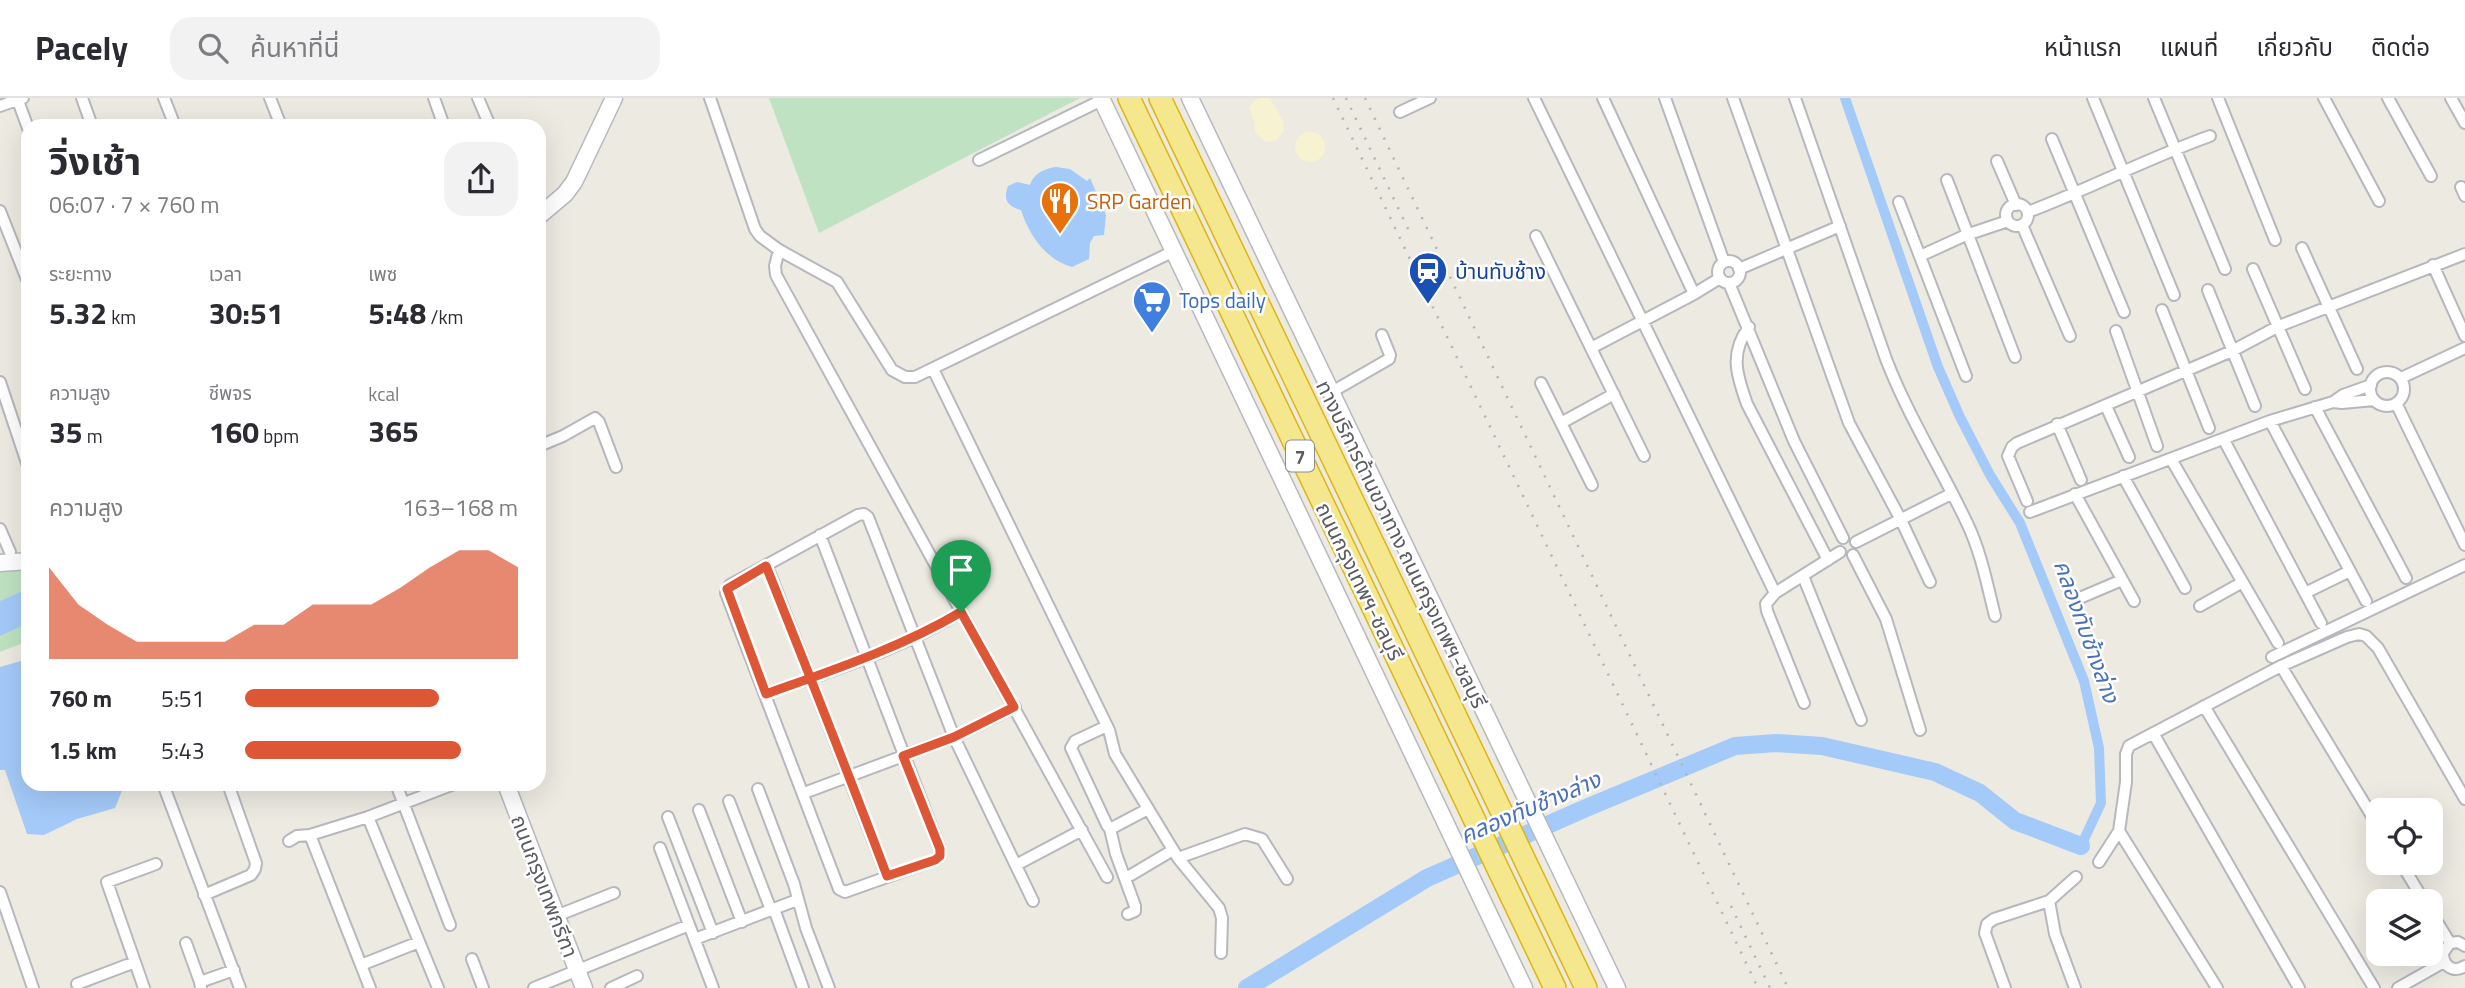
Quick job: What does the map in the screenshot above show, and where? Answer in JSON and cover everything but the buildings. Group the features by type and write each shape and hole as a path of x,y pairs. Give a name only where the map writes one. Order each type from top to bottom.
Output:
{"highway":[{"name":"ถนนกรุงเทพฯ-ชลบุรี","path":"1129,98 1555,988"},
{"name":"ถนนกรุงเทพฯ-ชลบุรี","path":"1160,98 1586,988"}],"main road":[{"path":"546,210 565,194 574,182 614,98"},
{"name":"ทางบริการด้านขวาทาง ถนนกรุงเทพฯ-ชลบุรี","path":"1190,98 1617,988"},
{"path":"1101,99 1524,988"},
{"path":"3,556 21,553"},
{"path":"3,556 21,560"},
{"name":"ถนนกรุงเทพกรีฑา","path":"509,791 584,988"}],"street":[{"path":"82,98 90,119"},
{"path":"164,98 172,119"},
{"path":"270,98 278,119"},
{"path":"434,98 442,119"},
{"path":"478,98 487,119"},
{"path":"710,98 755,229 779,250 837,282 892,370 905,377 915,377 933,369 1174,251"},
{"path":"1401,112 1412,102 1430,98"},
{"path":"1534,98 1774,593"},
{"path":"1603,98 1694,294"},
{"path":"1665,98 1724,262"},
{"path":"1733,98 1849,423 1901,520 1930,582"},
{"path":"1795,98 1893,377 1976,545 1995,615"},
{"path":"2093,98 2174,295"},
{"path":"2154,98 2173,149 2225,268"},
{"path":"2218,98 2275,240"},
{"path":"2324,98 2379,201"},
{"path":"2388,98 2431,176"},
{"path":"2451,98 2465,123"},
{"path":"0,106 19,99 25,119"},
{"path":"979,160 1101,99"},
{"path":"2028,212 2073,195 2173,149 2210,136"},
{"path":"2052,139 2073,195 2124,312"},
{"path":"1997,161 2016,205"},
{"path":"1947,180 2015,357"},
{"path":"1899,202 1966,376"},
{"path":"2016,205 2023,206 2028,212 2027,220 2022,225 2015,226 2008,221 2008,211 2016,205"},
{"path":"0,211 21,264"},
{"path":"1920,256 1966,235 2008,221"},
{"path":"2022,225 2070,337"},
{"path":"1739,270 1840,226"},
{"path":"1536,236 1644,456"},
{"path":"2302,248 2357,369"},
{"path":"779,250 776,275 1107,877"},
{"path":"2333,402 2343,395 2371,385 2378,374 2390,372 2401,378 2404,392 2396,403 2389,406 2374,400 2333,402 2270,421 2075,494 2028,506 2008,457 2017,443 2057,424 2232,351 2279,326 2329,305 2465,254"},
{"path":"1591,348 1694,294 1738,277 1739,270 1735,263 1724,262"},
{"path":"1724,262 1718,271 1749,327 1794,441 1843,538"},
{"path":"2433,265 2465,336"},
{"path":"2253,269 2305,389"},
{"path":"2208,290 2255,406"},
{"path":"2162,310 2209,428"},
{"path":"1749,327 1740,339 1737,351 1737,371 1742,389 1828,560"},
{"path":"2116,331 2157,446"},
{"path":"1330,393 1389,359 1382,335"},
{"path":"2401,378 2465,348"},
{"path":"933,369 1107,726 1115,754 1175,854 1219,908 1222,918 1220,953"},
{"path":"0,382 21,445"},
{"path":"1541,383 1592,485"},
{"path":"2371,385 2374,400"},
{"path":"1561,423 1614,394"},
{"path":"2396,403 2465,545"},
{"path":"2106,405 2129,457"},
{"path":"2315,407 2406,578"},
{"path":"546,443 595,418 599,422 616,467"},
{"path":"2270,421 2366,601"},
{"path":"2057,424 2081,480"},
{"path":"2224,440 2321,623"},
{"path":"2171,459 2278,643"},
{"path":"2123,476 2185,588"},
{"path":"1856,542 1951,494"},
{"path":"2075,494 2134,601"},
{"path":"820,535 940,849 940,856 935,860 842,892 726,593 730,585 820,535 864,514 868,517 954,737 1033,901"},
{"path":"0,529 3,556"},
{"path":"1850,537 1856,542 1858,549 1853,555 1846,556 1840,552 1839,545 1843,538 1850,537"},
{"path":"1804,703 1766,604 1774,593 1840,552"},
{"path":"1853,555 1886,619 1920,730"},
{"path":"2272,657 2465,565"},
{"path":"766,566 887,876"},
{"path":"2305,593 2350,571"},
{"path":"1803,576 1861,720"},
{"path":"2075,600 2122,580"},
{"path":"2200,606 2241,583"},
{"path":"766,694 914,638 961,612"},
{"path":"2099,862 2119,831 2129,746 2281,666 2359,634 2372,639 2465,799"},
{"path":"2281,666 2366,806"},
{"path":"2204,706 2374,988"},
{"path":"804,793 954,737 1014,707"},
{"path":"1107,726 1075,741 1071,748 1111,829 1115,854 1135,906 1135,911 1128,914"},
{"path":"2153,733 2299,988"},
{"path":"758,789 829,988"},
{"path":"166,791 240,988"},
{"path":"204,895 251,875 255,869 256,863 230,791"},
{"path":"398,791 450,925"},
{"path":"289,841 297,836 310,835 368,817 436,791"},
{"path":"729,801 803,988"},
{"path":"1111,829 1148,809"},
{"path":"699,810 742,922"},
{"path":"368,817 438,988"},
{"path":"668,817 713,933"},
{"path":"1016,865 1082,830"},
{"path":"2119,831 2217,988"},
{"path":"1131,875 1175,854 1245,834 1256,835 1262,839 1287,879"},
{"path":"310,835 370,988"},
{"path":"660,848 713,988"},
{"path":"144,988 107,882 156,864"},
{"path":"2005,988 1985,933 1987,924 1994,919 2049,901 2076,877"},
{"path":"0,892 33,988"},
{"path":"556,916 614,892"},
{"path":"695,939 797,900"},
{"path":"2049,901 2055,934 2075,988"},
{"path":"534,988 689,925"},
{"path":"2443,932 2450,943"},
{"path":"361,965 419,942"},
{"path":"2464,968 2450,968 2444,962 2444,949 2450,943 2458,942 2465,946"},
{"path":"186,943 201,985 234,970"},
{"path":"472,959 483,988"},
{"path":"77,984 135,962"},
{"path":"2398,988 2444,962"},
{"path":"611,988 637,976"}],"green space":[{"path":"769,98 1080,98 819,233"},
{"path":"21,562 21,644 0,652 0,563"}],"sand":[{"path":"1270,98 1283,121 1284,131 1275,141 1266,142 1255,133 1255,123 1249,108 1255,100"},
{"path":"1310,132 1321,136 1325,147 1321,158 1310,162 1299,158 1295,147 1299,136"}],"water":[{"path":"1056,167 1070,169 1087,181 1090,178 1106,215 1104,235 1094,236 1090,243 1089,259 1072,267 1054,259 1040,245 1021,210 1012,207 1006,199 1008,186 1017,182 1030,185 1040,172"},
{"path":"21,592 21,626 0,636 0,601"},
{"path":"21,661 21,791 122,791 115,808 77,819 44,835 27,834 5,770 0,770 0,667"}],"waterway":[{"name":"คลองทับช้างล่าง","path":"1845,98 1938,367 1990,475 2020,523 2084,681 2099,748 2101,803 2081,846"},
{"name":"คลองทับช้างล่าง","path":"1247,988 1427,878 1735,746 1776,743 1822,746 1935,772 1980,793 2015,821 2081,846"}],"railway":[{"path":"1333,98 1758,988"},
{"path":"1346,98 1410,233"},
{"path":"1365,98 1788,988"},
{"path":"1731,906 1770,988"}],"place":[{"name":"SRP Garden","path":"1060,235"},
{"name":"บ้านทับช้าง","path":"1428,305"},
{"name":"Tops daily","path":"1152,334"}],"route":[{"path":"961,612 914,638 866,658 810,678 766,694 726,593 727,589 766,566 810,678 850,777 887,876 940,856 940,849 903,756 954,737 1014,707 961,612"}]}
